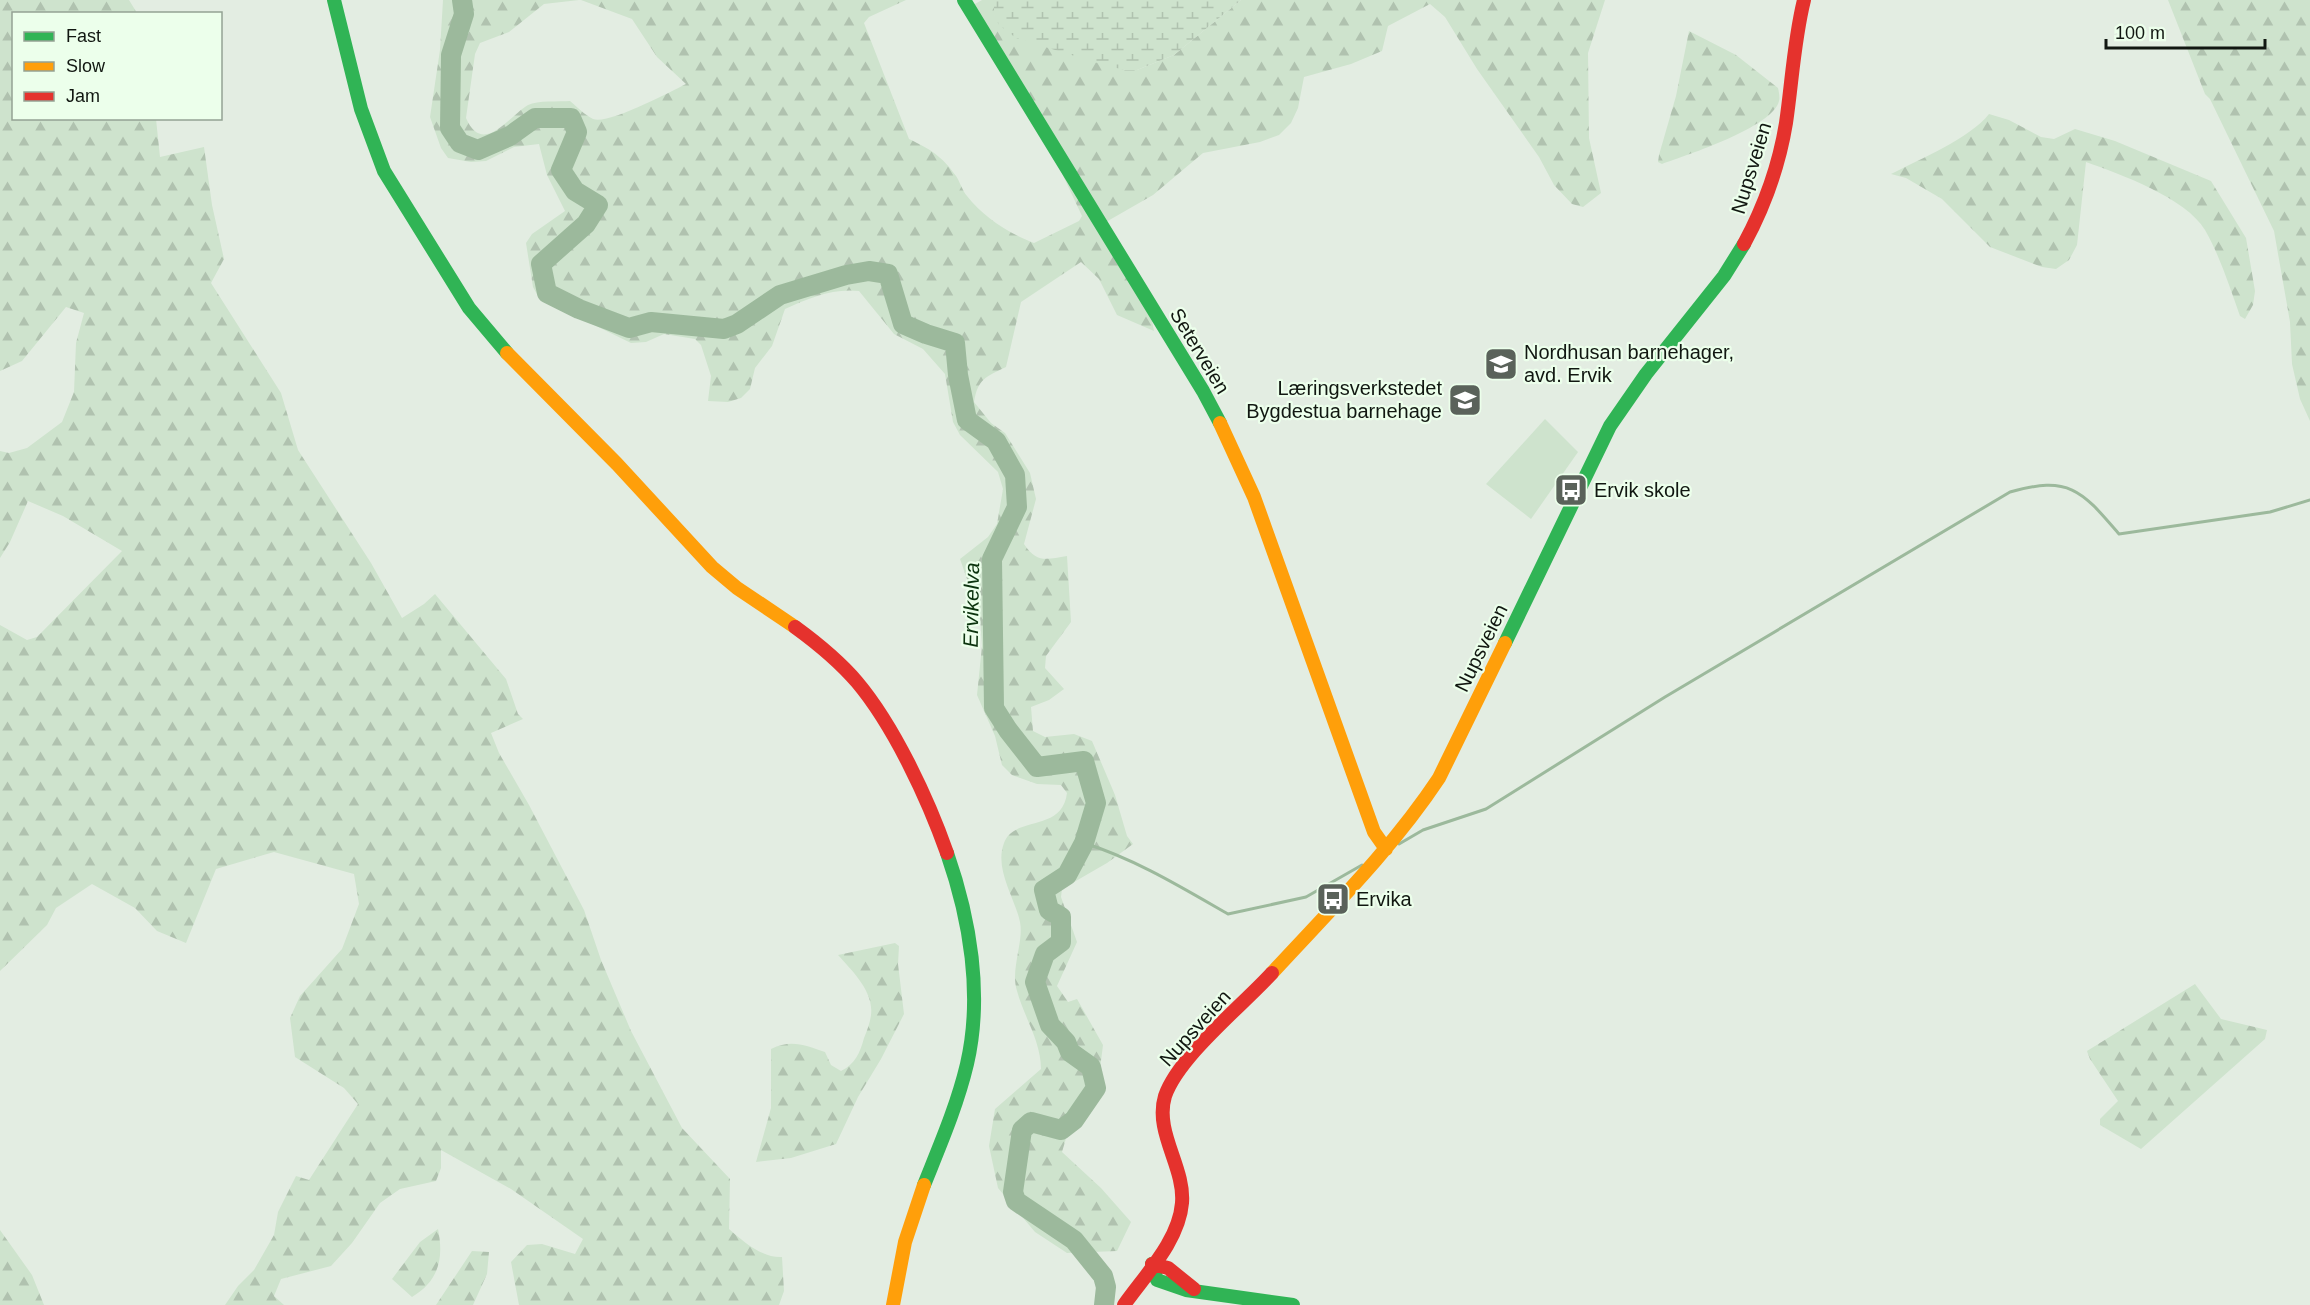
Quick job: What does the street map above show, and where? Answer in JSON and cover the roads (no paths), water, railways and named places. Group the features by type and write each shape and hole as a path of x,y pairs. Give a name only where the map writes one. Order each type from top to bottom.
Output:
{"street":[{"path":"334,0 367,124 383,169 393,189 439,258 471,312 507,353 579,424 667,517 706,563 729,582 796,627 848,673 865,692 882,719 913,771 936,820 956,885 968,938 973,993 973,1025 965,1070 906,1241 893,1305"},
{"name":"Seterveien","path":"963,0 1203,391 1229,440 1265,525 1374,832 1386,849"},
{"name":"Nupsveien","path":"1127,1300 1171,1238 1182,1203 1179,1177 1164,1122 1165,1098 1171,1083 1185,1064 1259,988 1386,849 1417,812 1439,778 1561,524 1618,412 1665,349 1721,281 1756,223 1773,178 1781,146 1798,25 1804,0"},
{"path":"1152,1264 1168,1268 1197,1290 1221,1296 1293,1305"}],"waterway":[{"name":"Ervikelva","path":"462,0 464,14 451,55 450,128 460,143 478,150 510,136 535,118 571,118 577,132 561,170 575,191 598,205 586,224 541,264 547,293 579,309 629,328 651,322 724,329 737,324 780,295 846,275 869,271 888,274 903,324 955,343 958,375 967,420 996,441 1015,475 1017,507 992,559 994,708 1037,767 1084,761 1096,803 1084,843 1067,875 1044,890 1049,910 1061,917 1061,942 1045,954 1035,982 1050,1025 1066,1042 1070,1052 1091,1067 1096,1088 1074,1120 1061,1130 1031,1122 1022,1130 1013,1192 1016,1201 1074,1240 1103,1276 1106,1287 1104,1305"},
{"path":"1399,844 1423,830 1486,809 1665,697 2010,492 2047,485 2073,490 2095,507 2119,534 2270,512 2310,500"},
{"path":"1084,843 1140,865 1228,914 1306,897 1362,865"}],"place":[{"name":"Nordhusan barnehager, avd. Ervik","path":"1501,364"},
{"name":"Læringsverkstedet Bygdestua barnehage","path":"1465,400"},
{"name":"Ervik skole","path":"1571,490"},
{"name":"Ervika","path":"1333,899"}]}
